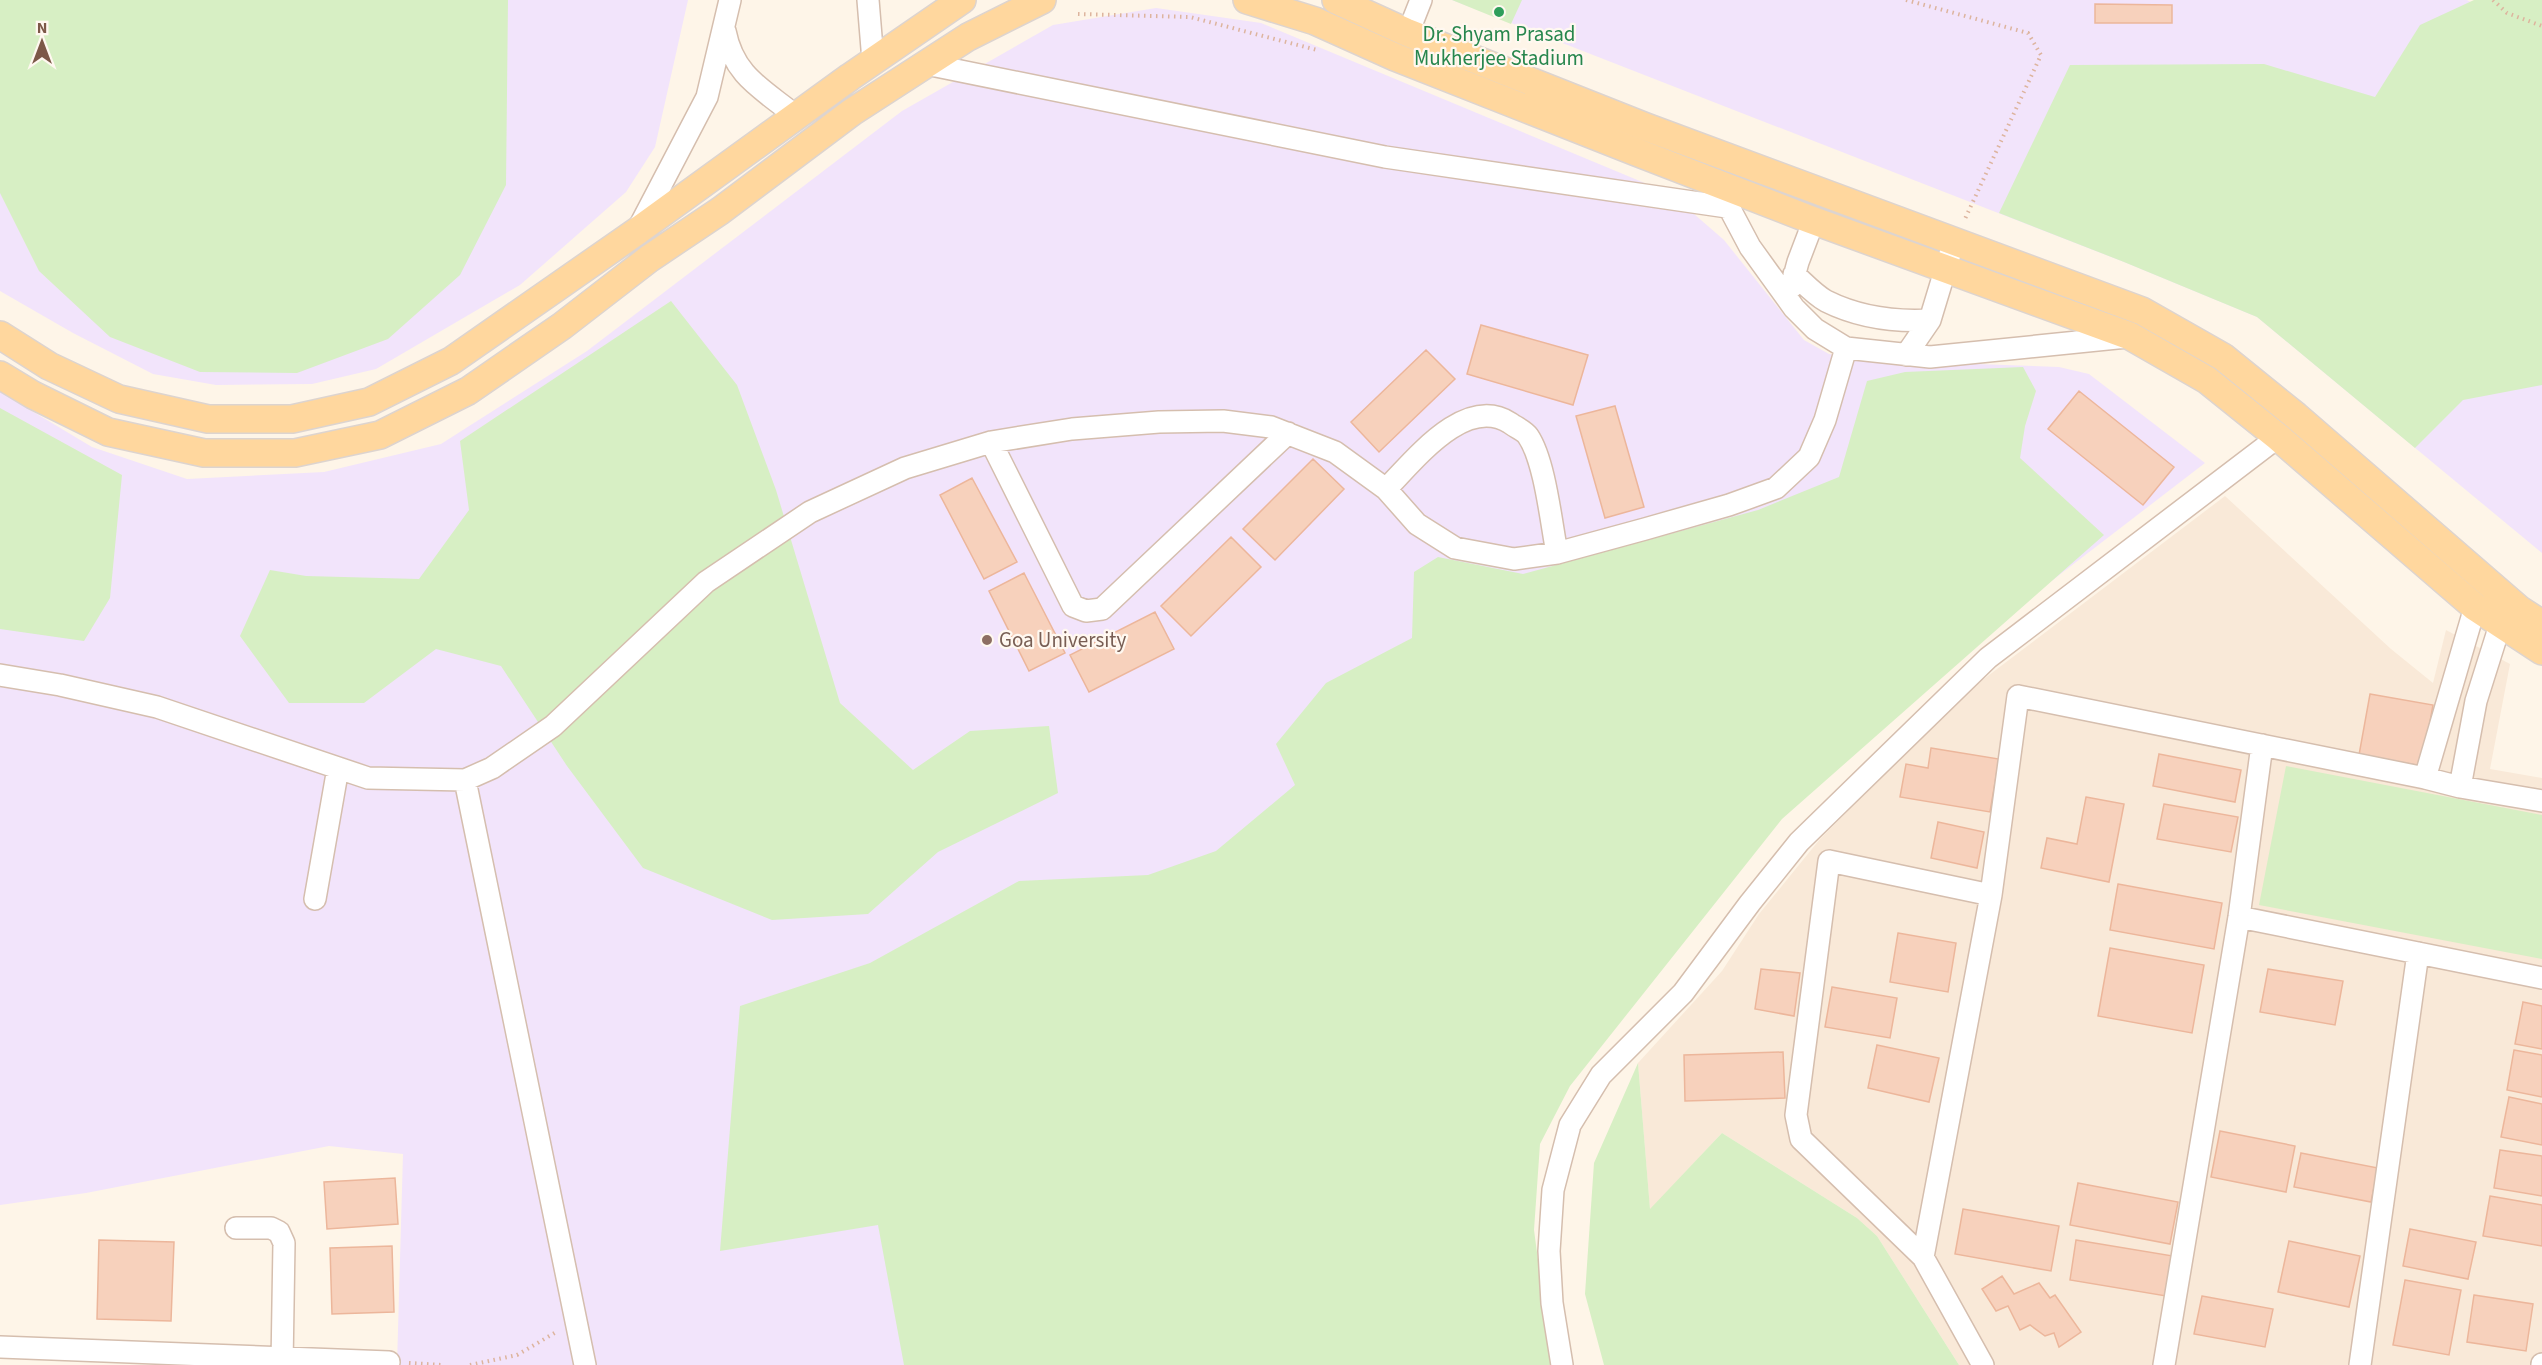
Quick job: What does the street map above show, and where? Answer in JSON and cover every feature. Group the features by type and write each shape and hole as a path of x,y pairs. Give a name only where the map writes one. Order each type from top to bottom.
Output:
{"main road":[{"path":"0,335 49,366 119,399 208,419 292,419 369,402 451,362 962,0"},
{"path":"0,375 33,395 108,432 204,453 295,453 380,435 468,391 562,326 852,112 968,37 1042,0"},
{"path":"1247,0 1315,21 1420,68 1723,196 1814,220 2130,336 2207,380 2278,437 2475,607 2542,651"},
{"path":"1336,0 1420,38 1679,139 2142,311 2223,357 2296,416 2520,610 2542,624"},
{"path":"1420,38 1420,68"},
{"path":"644,227 668,246"}],"street":[{"path":"644,227 706,97 729,0"},
{"path":"868,0 873,61"},
{"path":"1420,38 1421,0"},
{"path":"724,28 729,52 741,72 797,117"},
{"path":"926,64 1385,157 1723,196 1750,247 1789,300 1815,329 1846,348 1930,357 2130,336"},
{"path":"1789,300 1794,274 1814,220"},
{"path":"1905,355 1930,320 1954,243"},
{"path":"1794,274 1825,300 1845,309 1906,322 1930,320"},
{"path":"0,675 60,685 157,707 368,778 465,780 492,768 553,726 706,582 810,512 905,468 991,442 1072,429 1159,422 1223,422 1271,427 1335,452 1386,489 1417,524 1455,548 1514,559 1557,553 1729,505 1776,488 1809,457 1825,420 1846,348"},
{"path":"1386,489 1442,432 1473,417 1501,417 1528,435 1540,465 1557,553"},
{"path":"991,442 1073,606 1086,611 1102,609 1288,433"},
{"path":"1562,1365 1552,1303 1549,1251 1553,1190 1570,1125 1602,1075 1683,993 1799,842 1988,658 2278,437"},
{"path":"2424,778 2475,607"},
{"path":"2460,787 2476,701 2500,625"},
{"path":"1923,1257 1991,895 2018,696 2460,787 2542,801"},
{"path":"2164,1365 2239,917 2262,746"},
{"path":"315,900 338,768"},
{"path":"465,780 585,1365"},
{"path":"1983,1365 1923,1257 1801,1139 1796,1115 1829,861 1991,895"},
{"path":"2239,917 2542,978"},
{"path":"2360,1365 2418,953"},
{"path":"236,1228 271,1228 279,1232 284,1243 282,1361"},
{"path":"0,1347 282,1361 389,1362"}],"path":[{"path":"1906,0 2028,33 2041,54 1954,243"},
{"path":"2493,0 2507,13 2542,26"},
{"path":"1078,14 1190,17 1320,51"},
{"path":"470,1365 516,1355 576,1320"},
{"path":"389,1362 442,1365"}],"shaded area":[{"path":"0,0 688,0 655,147 626,192 520,285 376,369 312,384 216,385 153,374 73,333 0,291"},
{"path":"1452,0 2467,0 2542,39 2542,553 2257,317 2124,262"},
{"name":"Goa University","path":"1156,8 1261,23 1671,194 1724,240 1804,340 1829,354 1889,361 2059,367 2089,374 2205,463 1764,802 916,1365 397,1365 403,1154 329,1146 86,1193 0,1205 0,392 92,447 187,479 324,472 441,444 587,351 902,111 1053,25"},
{"path":"2225,496 2391,649 2433,683 2446,630 2510,664 2490,769 2542,778 2542,1365 1959,1365 1877,1236 1857,1218 1722,1133 1650,1210 1638,1063 1722,971 1759,914 1820,839 1968,691"}],"green space":[{"path":"0,0 508,0 506,185 460,275 388,339 297,373 200,372 110,337 39,271 0,193"},
{"name":"Dr. Shyam Prasad Mukherjee Stadium","path":"1452,0 1522,0 1511,24"},
{"path":"2474,0 2542,0 2542,385 2463,400 2415,448 2257,317 1999,213 2070,65 2264,64 2375,97 2420,25"},
{"path":"671,301 737,385 776,490 840,703 913,770 970,731 1049,726 1058,793 938,852 868,914 772,920 643,868 567,766 501,666 436,649 364,703 289,703 240,636 270,570 306,576 419,579 469,510 460,441"},
{"path":"2023,367 2036,391 2025,426 2020,458 2104,535 1782,819 1570,1086 1540,1144 1534,1230 1552,1365 904,1365 878,1225 720,1251 740,1006 870,963 1019,881 1148,875 1216,851 1295,785 1276,744 1326,683 1412,638 1414,572 1438,557 1523,574 1758,510 1839,477 1867,381 1905,372"},
{"path":"0,408 122,475 110,598 84,641 0,629"},
{"path":"2286,766 2542,815 2542,959 2259,905"},
{"path":"1638,1063 1650,1209 1722,1133 1857,1218 1877,1236 1959,1365 1604,1365 1585,1294 1594,1163"}],"building":[{"path":"2095,4 2172,5 2172,23 2095,23"},
{"path":"1481,325 1588,355 1573,405 1467,374"},
{"path":"1426,350 1455,379 1379,452 1351,422"},
{"path":"2079,391 2174,467 2143,505 2048,429"},
{"path":"1615,406 1644,507 1605,518 1576,416"},
{"path":"1313,459 1344,489 1275,560 1243,529"},
{"path":"972,478 1017,562 984,579 940,495"},
{"path":"1231,537 1261,567 1191,636 1161,606"},
{"path":"1024,573 1065,653 1029,671 989,591"},
{"path":"1155,612 1174,649 1089,692 1070,655"},
{"path":"2370,694 2433,705 2422,766 2359,755"},
{"path":"1931,748 1999,759 1990,812 1900,797 1906,764 1928,768"},
{"path":"2159,754 2241,770 2235,802 2153,786"},
{"path":"2086,797 2124,804 2109,882 2041,868 2047,838 2077,844"},
{"path":"2164,804 2238,817 2231,852 2157,839"},
{"path":"1938,822 1984,832 1977,868 1931,858"},
{"path":"2118,884 2222,903 2214,949 2110,930"},
{"path":"1898,933 1956,943 1948,992 1890,982"},
{"path":"2110,948 2204,965 2192,1033 2098,1016"},
{"path":"1761,969 1800,973 1794,1016 1755,1009"},
{"path":"2268,969 2343,981 2335,1025 2260,1012"},
{"path":"1832,987 1897,998 1890,1038 1825,1027"},
{"path":"2523,1002 2542,1006 2542,1049 2515,1044"},
{"path":"1877,1045 1939,1058 1929,1102 1868,1088"},
{"path":"2514,1050 2542,1055 2542,1097 2507,1090"},
{"path":"1783,1052 1785,1098 1685,1101 1684,1055"},
{"path":"2509,1097 2542,1104 2542,1145 2501,1137"},
{"path":"2220,1131 2295,1146 2286,1192 2211,1177"},
{"path":"2500,1150 2542,1156 2542,1196 2494,1188"},
{"path":"2301,1153 2378,1168 2371,1202 2294,1187"},
{"path":"395,1178 398,1224 327,1229 324,1182"},
{"path":"2078,1183 2178,1202 2170,1244 2070,1225"},
{"path":"2490,1196 2542,1205 2542,1246 2483,1236"},
{"path":"1963,1209 2059,1226 2051,1271 1955,1254"},
{"path":"2410,1229 2476,1242 2468,1279 2403,1266"},
{"path":"99,1240 174,1242 171,1321 97,1319"},
{"path":"2076,1240 2173,1256 2166,1296 2070,1280"},
{"path":"2289,1241 2360,1256 2349,1307 2278,1292"},
{"path":"392,1246 394,1312 332,1314 330,1248"},
{"path":"2002,1276 2014,1294 2039,1283 2050,1298 2055,1295 2081,1332 2059,1347 2054,1333 2045,1336 2030,1325 2020,1330 2008,1306 1996,1311 1982,1289"},
{"path":"2405,1280 2461,1290 2449,1355 2393,1345"},
{"path":"2474,1295 2533,1304 2526,1351 2467,1342"},
{"path":"2202,1296 2273,1309 2265,1347 2194,1334"}],"place":[{"name":"Dr. Shyam Prasad Mukherjee Stadium","path":"1499,12"},
{"name":"Goa University","path":"987,640"}]}
